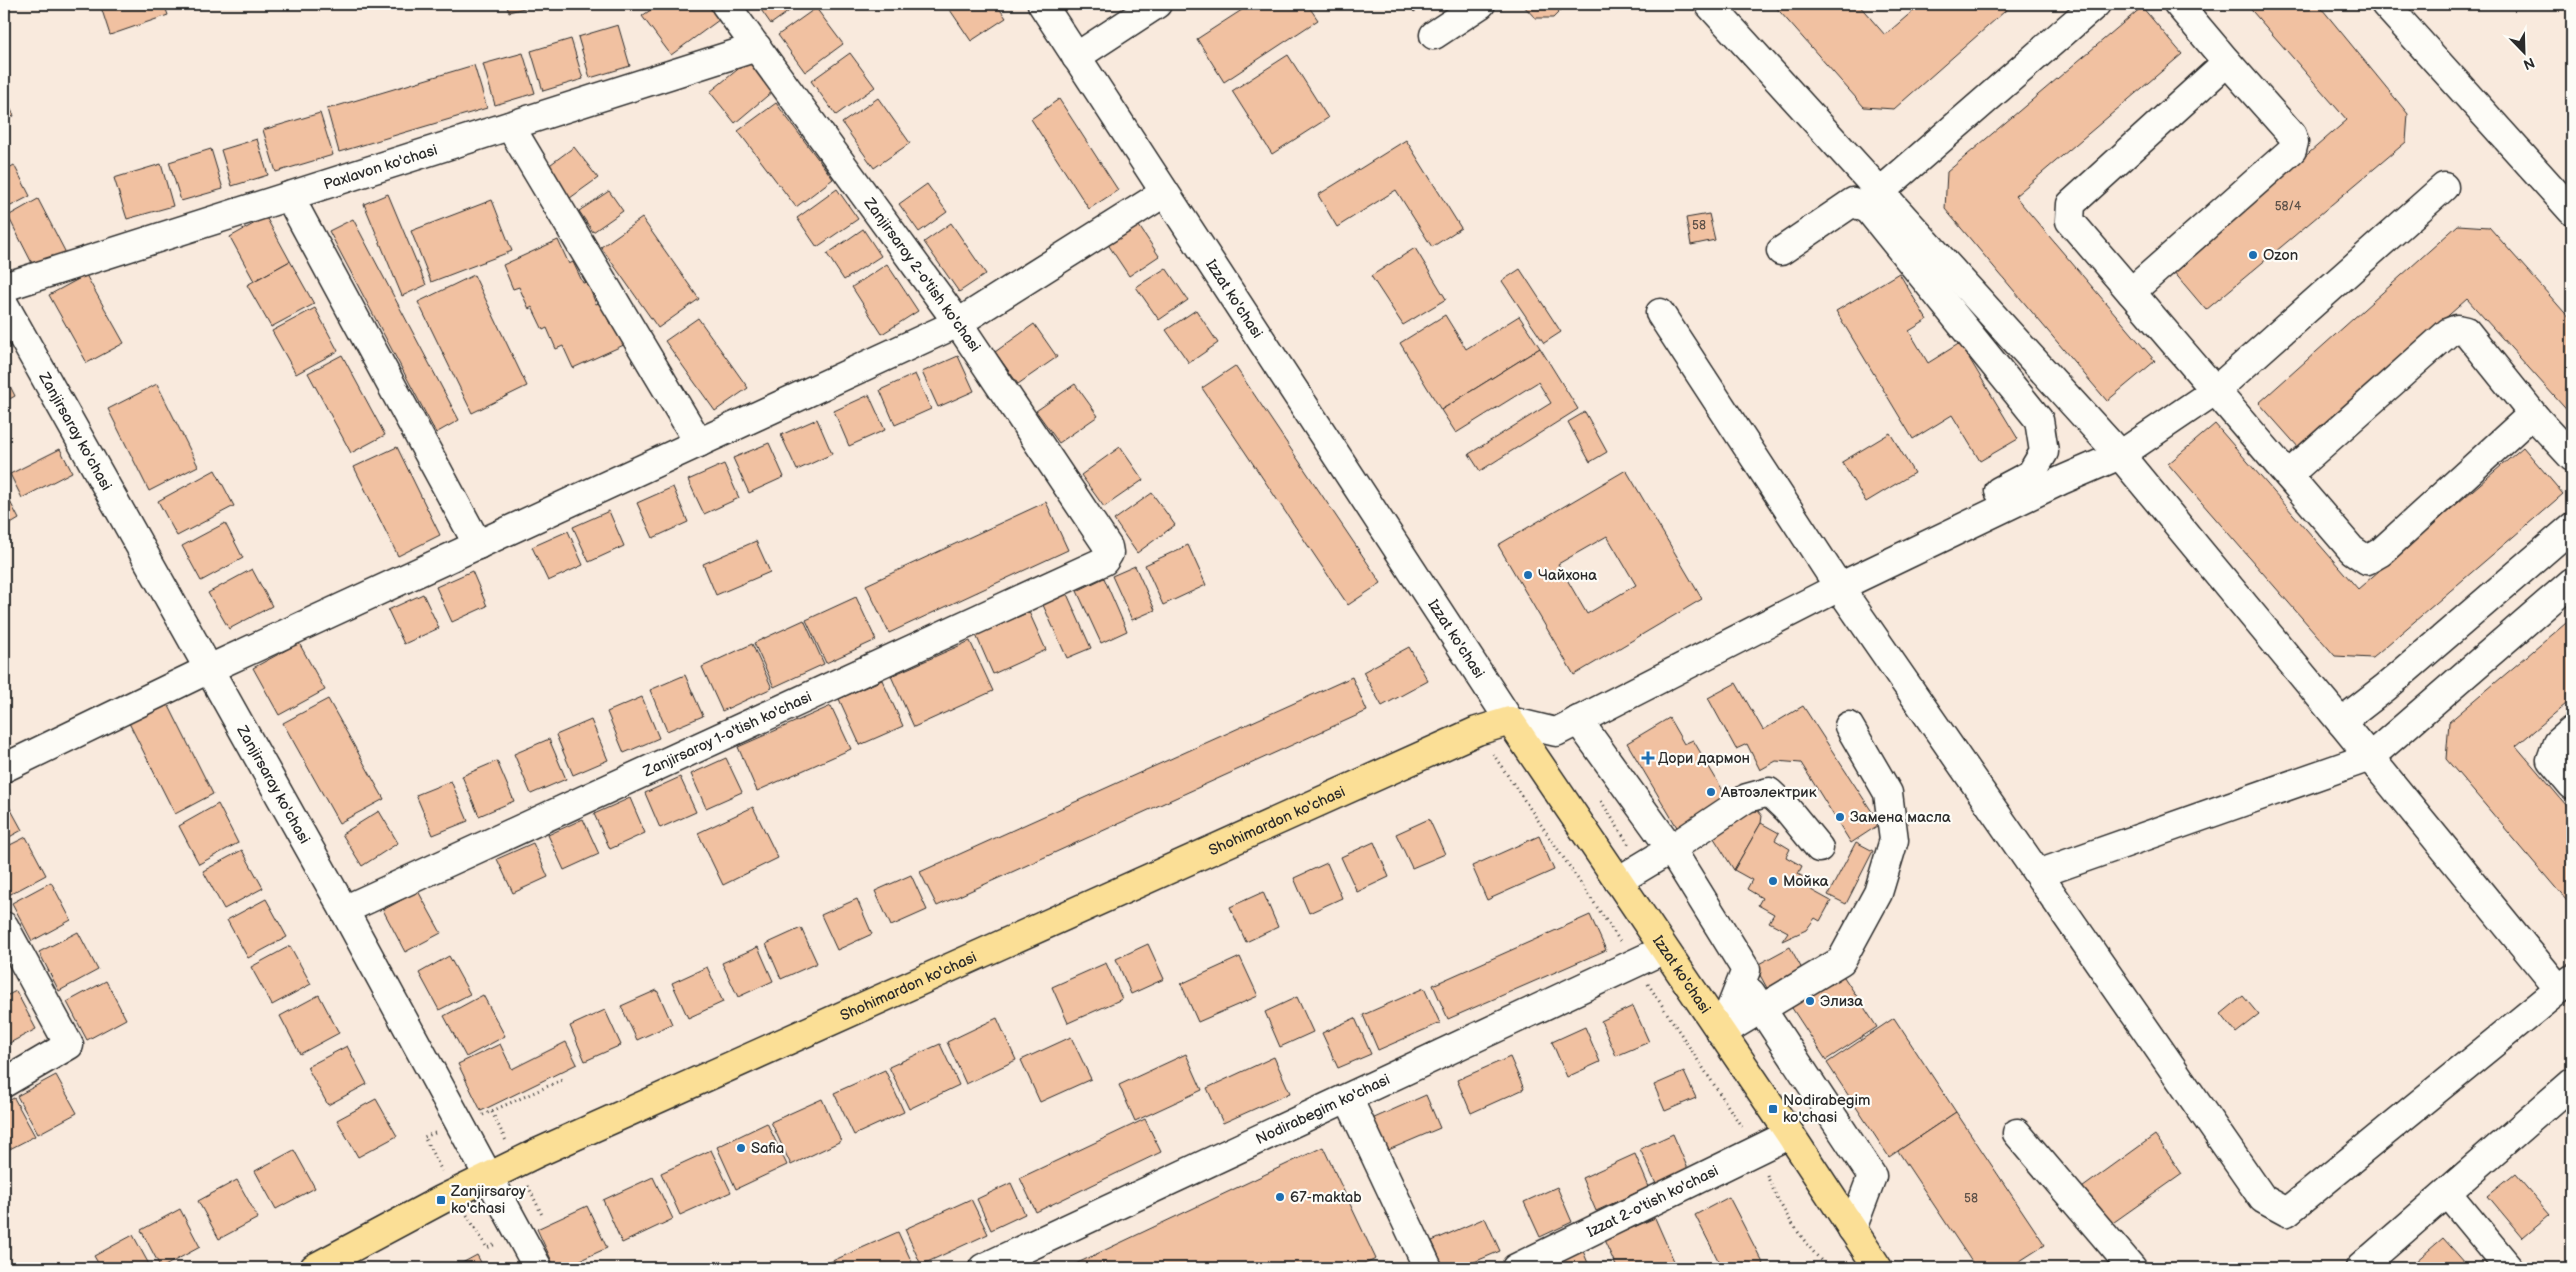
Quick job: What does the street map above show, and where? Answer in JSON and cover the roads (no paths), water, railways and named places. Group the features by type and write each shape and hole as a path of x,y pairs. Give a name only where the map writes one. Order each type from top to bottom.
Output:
{"main road":[{"name":"Shohimardon ko'chasi","path":"314,1268 487,1177 1477,731 1510,721"},
{"name":"Izzat ko'chasi","path":"1510,721 1663,950 1790,1134 1878,1268"}],"street":[{"name":"Zanjirsaroy 2-o'tish ko'chasi","path":"725,4 958,322 1108,547 1108,553"},
{"name":"Izzat ko'chasi","path":"1042,4 1510,721"},
{"path":"1076,57 1157,4"},
{"path":"1434,35 1481,4"},
{"path":"1660,313 1836,582 2263,1199 2287,1212 2566,984 2370,757 2120,455 1709,4"},
{"path":"1880,192 2096,4"},
{"path":"2131,292 2292,150 2294,142 2292,135 2178,4"},
{"path":"2385,4 2572,211"},
{"name":"Paxlavon ko'chasi","path":"4,287 757,47"},
{"path":"2227,62 2071,204 2070,221 2352,550 2367,560 2381,552 2529,417 2536,418"},
{"path":"510,126 699,442"},
{"path":"1836,582 2120,455 2216,390 2444,187"},
{"path":"4,768 209,669 958,322 1164,193"},
{"path":"289,196 478,545"},
{"path":"1510,721 1556,732 1836,582 2031,474 2044,452 2039,420 1869,210 1853,202 1782,251"},
{"name":"Zanjirsaray ko'chasi","path":"4,304 344,910 538,1268"},
{"path":"2288,474 2449,332 2457,329 2466,332 2536,418 2572,457"},
{"path":"2341,722 2386,687 2572,527"},
{"name":"Zanjirsaroy 1-o'tish ko'chasi","path":"344,910 1104,561 1108,553"},
{"path":"2038,874 2370,757 2572,582"},
{"path":"1578,720 1671,850 1746,970 1720,1033"},
{"path":"1720,1033 1841,961 1881,884 1894,840 1888,793 1849,726"},
{"path":"2572,730 2557,743 2551,760 2572,785"},
{"path":"1618,881 1671,850 1747,798 1768,792 1788,810 1819,848"},
{"path":"4,926 69,1045 4,1083"},
{"name":"Nodirabegim ko'chasi","path":"983,1268 1663,950"},
{"path":"1742,979 1872,1176 1852,1229"},
{"path":"2360,1268 2572,1083"},
{"path":"1348,1098 1428,1268"},
{"name":"Izzat 2-o'tish ko'chasi","path":"1516,1268 1790,1134"},
{"path":"2017,1134 2132,1268"},
{"path":"2446,1193 2509,1268"}],"place":[{"name":"Ozon","path":"2253,255"},
{"name":"Чайхона","path":"1528,575"},
{"name":"Дори дармон","path":"1648,758"},
{"name":"Автоэлектрик","path":"1711,792"},
{"name":"Замена масла","path":"1840,817"},
{"name":"Мойка","path":"1773,881"},
{"name":"Элиза","path":"1810,1001"},
{"name":"Nodirabegim ko'chasi","path":"1773,1109"},
{"name":"Safia","path":"741,1148"},
{"name":"67-maktab","path":"1280,1197"},
{"name":"Zanjirsaroy ko'chasi","path":"441,1200"}]}
